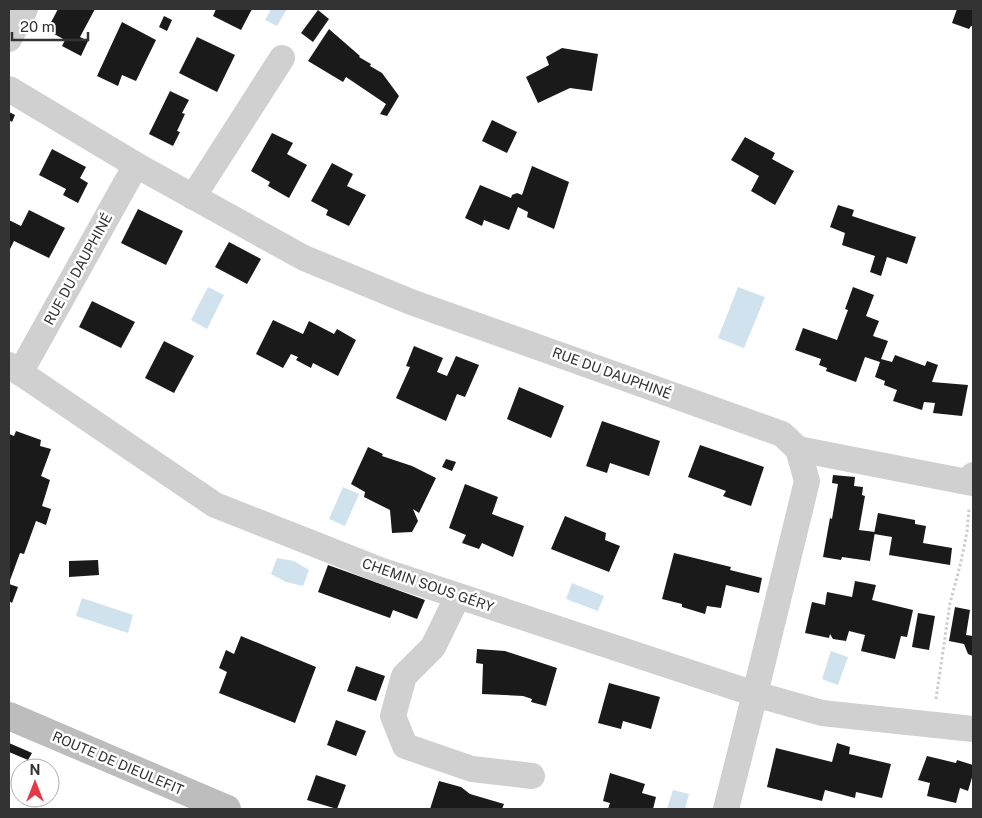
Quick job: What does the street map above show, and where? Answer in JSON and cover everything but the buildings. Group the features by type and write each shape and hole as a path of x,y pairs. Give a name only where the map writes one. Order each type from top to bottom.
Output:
{"main road":[{"name":"ROUTE DE DIEULEFIT","path":"9,716 227,809"}],"street":[{"path":"9,40 25,9"},
{"path":"193,197 282,58"},
{"name":"RUE DU DAUPHINÉ","path":"9,89 136,165 304,258 411,302 782,434 798,449"},
{"name":"RUE DU DAUPHINÉ","path":"14,369 136,165"},
{"name":"CHEMIN SOUS GÉRY","path":"14,369 215,505 380,570 755,694 822,713 973,729"},
{"path":"726,809 807,481 798,449 973,479"},
{"path":"458,596 433,647 404,676 393,716 405,746 472,769 532,776"}],"path":[{"path":"932,725 950,603 967,532 973,479"}],"water":[{"path":"271,9 287,9 277,26 265,20"},
{"path":"208,287 224,295 207,329 191,320"},
{"path":"738,287 765,297 744,348 718,338"},
{"path":"343,487 359,494 345,526 329,519"},
{"path":"277,558 294,561 309,570 303,586 286,582 271,574"},
{"path":"572,583 604,596 598,611 566,599"},
{"path":"82,598 133,615 128,633 76,616"},
{"path":"831,651 848,657 838,685 822,679"},
{"path":"673,790 689,794 685,809 667,809"}]}
